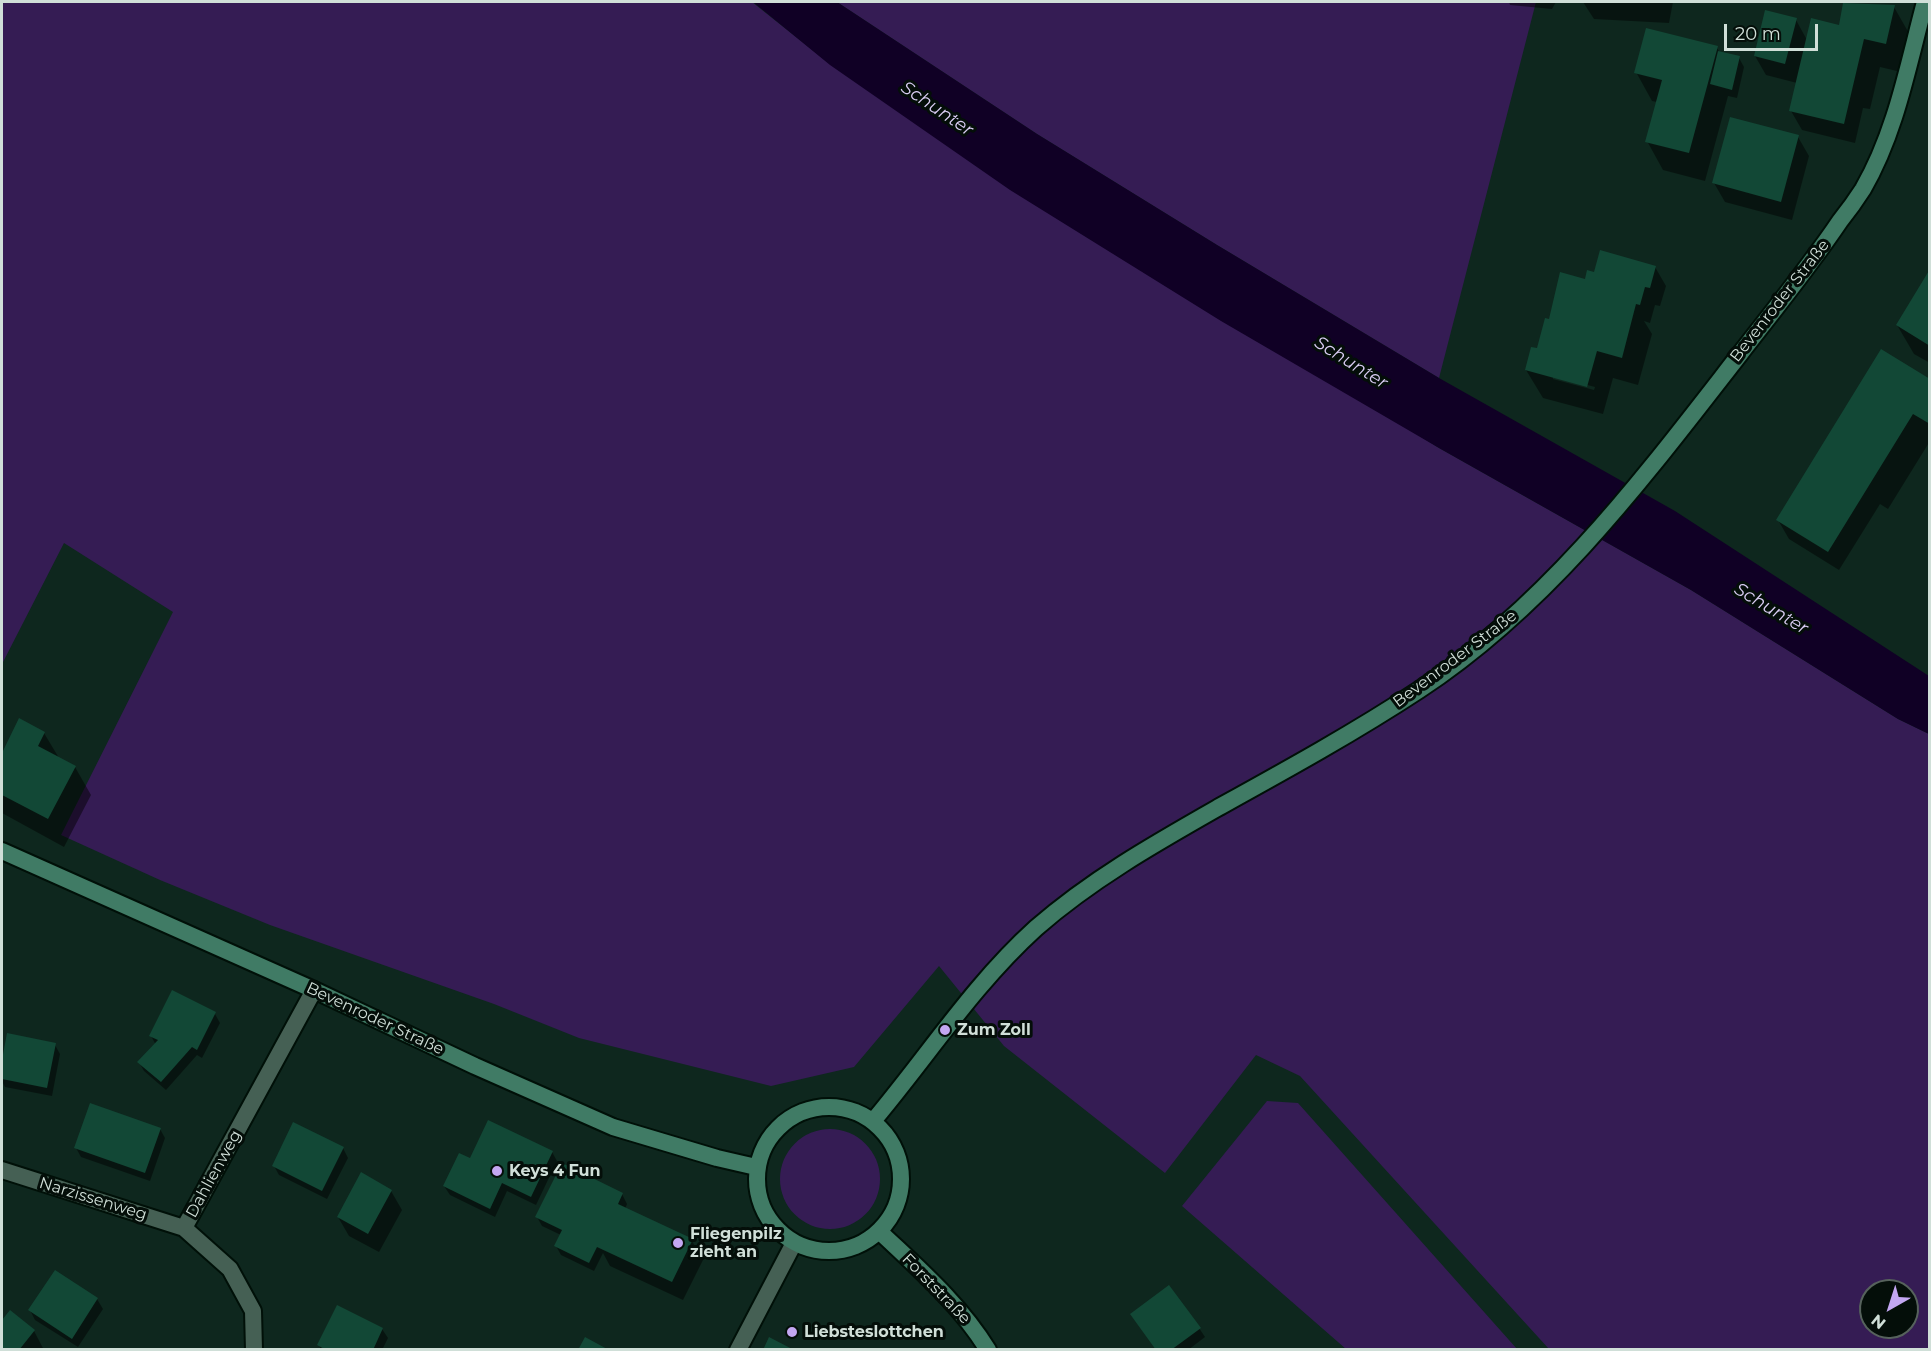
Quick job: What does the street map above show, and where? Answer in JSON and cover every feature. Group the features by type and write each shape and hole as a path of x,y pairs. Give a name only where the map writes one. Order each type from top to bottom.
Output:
{"main road":[{"name":"Bevenroder Straße","path":"873,1122 976,989 1031,934 1100,879 1135,855 1310,757 1380,716 1425,686 1476,647 1534,597 1583,546 1641,479 1820,251 1863,188 1890,132 1925,2"},
{"name":"Bevenroder Straße","path":"2,851 613,1127 717,1158 756,1167"},
{"path":"818,1107 836,1107 854,1111 873,1122 892,1143 901,1173 901,1189 890,1219 865,1242 847,1249 829,1252 811,1250 794,1243 776,1229 763,1211 756,1189 756,1167 762,1149 771,1134 784,1121 800,1111 818,1107"},
{"name":"Forststraße","path":"879,1231 944,1293 988,1350"}],"street":[{"name":"Dahlienweg","path":"254,1350 253,1311 230,1269 184,1228 314,990"},
{"name":"Narzissenweg","path":"2,1170 184,1228"},
{"path":"738,1350 794,1243"}],"shaded area":[{"path":"2,2 752,2 830,64 1439,448 1691,590 1898,719 1929,734 1929,1349 1549,1349 1300,1076 1256,1055 1165,1173 1004,1046 939,966 854,1067 771,1086 579,1038 494,1004 270,925 160,880 61,835 173,612 64,543 2,664"},
{"path":"837,2 1536,2 1439,378 1037,134"},
{"path":"1267,1101 1298,1103 1517,1349 1346,1349 1182,1206"},
{"path":"830,1129 849,1132 866,1143 877,1160 880,1179 877,1198 866,1215 849,1226 830,1229 811,1226 794,1215 783,1198 780,1179 783,1160 794,1143 811,1132"}],"water":[{"name":"Schunter","path":"753,2 837,2 1037,134 1217,245 1439,378 1675,511 1929,676 1929,734 1898,719 1691,590 1439,448 1221,321 1010,190 830,65"}],"building":[{"path":"1843,3 1895,5 1886,44 1864,39 1844,124 1789,111 1811,18 1839,25"},
{"path":"1765,10 1797,18 1785,64 1754,56"},
{"path":"1646,28 1718,46 1689,153 1645,142 1662,80 1634,73"},
{"path":"1718,51 1740,56 1732,90 1710,84"},
{"path":"1730,117 1799,135 1781,202 1712,183"},
{"path":"1600,250 1656,266 1650,288 1645,287 1640,305 1636,304 1622,358 1597,351 1587,387 1525,370 1531,347 1537,348 1545,318 1549,319 1560,272 1585,279 1587,270 1594,272"},
{"path":"1930,269 1930,346 1896,325"},
{"path":"1881,349 1930,379 1930,424 1913,414 1828,552 1776,520"},
{"path":"19,718 45,732 38,746 76,766 48,819 2,795 2,753"},
{"path":"172,990 216,1012 197,1050 192,1047 161,1082 137,1062 158,1040 149,1036"},
{"path":"7,1033 56,1043 47,1088 2,1079 2,1060"},
{"path":"90,1103 161,1128 145,1173 74,1148"},
{"name":"Keys 4 Fun","path":"488,1120 553,1151 531,1197 502,1183 490,1209 443,1186 459,1153 470,1158"},
{"path":"293,1122 344,1147 322,1191 272,1166"},
{"path":"562,1163 623,1193 618,1204 693,1239 672,1282 597,1247 589,1263 554,1246 562,1230 535,1217"},
{"path":"361,1172 392,1190 368,1234 337,1217"},
{"path":"55,1270 98,1298 72,1339 28,1310"},
{"path":"1169,1285 1201,1328 1171,1350 1156,1350 1130,1314"},
{"path":"337,1305 383,1328 373,1350 326,1350 317,1345"},
{"path":"10,1310 35,1330 19,1350 2,1349 2,1320"},
{"path":"585,1337 609,1350 578,1350"},
{"path":"769,1337 794,1350 763,1350"}],"place":[{"name":"Zum Zoll","path":"945,1030"},
{"name":"Keys 4 Fun","path":"497,1171"},
{"name":"Fliegenpilz zieht an","path":"678,1243"},
{"name":"Liebsteslottchen","path":"792,1332"}]}
